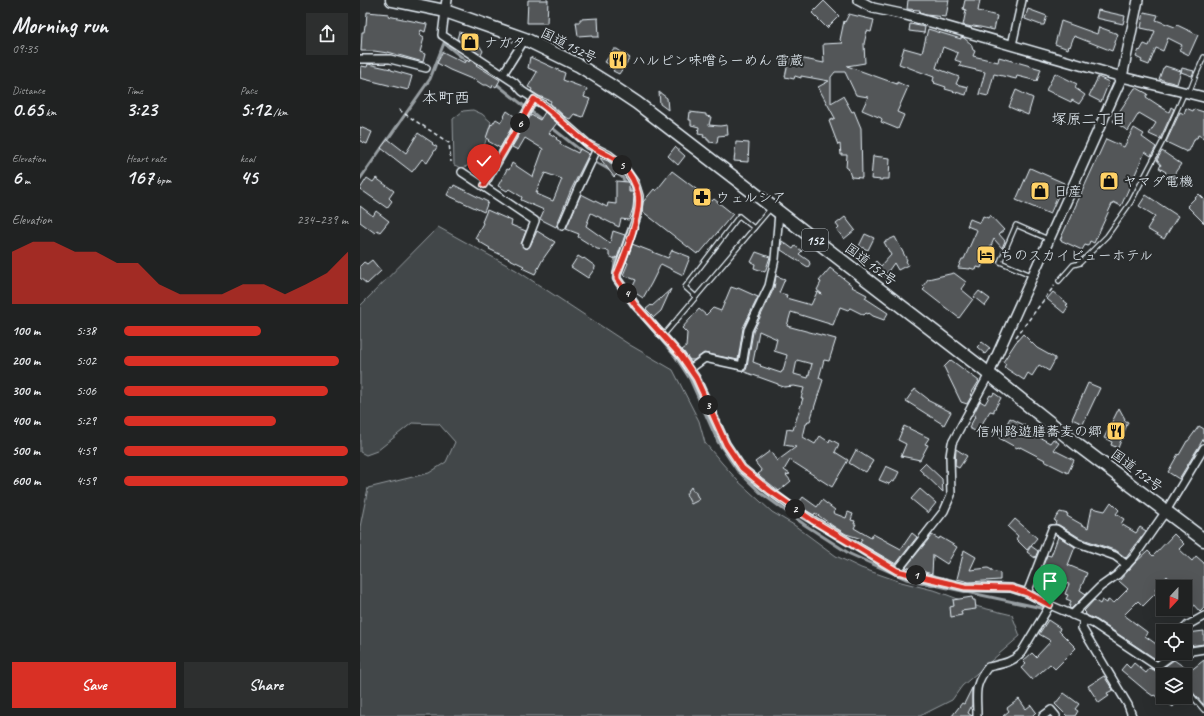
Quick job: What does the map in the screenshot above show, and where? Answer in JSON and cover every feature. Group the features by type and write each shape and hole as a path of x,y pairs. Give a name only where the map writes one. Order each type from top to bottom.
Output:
{"highway":[{"name":"国道152号","path":"392,0 446,6 578,65 607,83 637,103 989,374 1073,441 1204,540"}],"street":[{"path":"858,0 873,8 906,15 1187,94 1204,97"},
{"path":"1012,45 1022,0"},
{"path":"897,571 944,511 951,495 950,456 952,443 989,374 1122,76 1138,0"},
{"path":"446,6 442,35 503,74 515,83 522,91 545,106 589,145 609,155 622,165 635,183 639,196 637,216 617,274 617,279 636,306 662,337 681,356 696,378 726,444 742,468 793,508 897,571 965,587 1011,588 1027,593 1050,605 1094,624 1157,666 1165,660"},
{"path":"503,74 525,40"},
{"path":"360,59 390,58 426,68"},
{"path":"484,185 534,99"},
{"path":"562,226 578,187 597,149"},
{"path":"462,172 484,185 535,220 526,244"},
{"path":"690,369 705,358 742,366 748,330 769,286 775,259 775,210"},
{"path":"1072,615 1100,587 1127,565 1134,557 1166,511 1204,448"},
{"path":"1027,593 1052,529 1056,529 1078,543 1115,556 1127,565"},
{"path":"977,716 976,688 980,677 988,667 1006,663 1016,659 1021,654 1050,605"},
{"path":"1190,624 1204,616"},
{"path":"1084,619 1082,628 1128,705 1132,716"},
{"path":"1192,651 1204,649"},
{"path":"1044,716 1051,710 1056,716"}],"lane":[{"path":"1059,280 1073,265 1080,263 1106,236 1131,202 1187,94 1204,57"},
{"path":"662,337 754,228 775,210"},
{"path":"696,297 685,287 739,216 754,228"},
{"path":"1032,276 1000,262 1016,225 1048,240"},
{"path":"1192,696 1204,710"}],"path":[{"path":"399,110 449,143 451,162"},
{"path":"1012,342 1059,280"}],"shaded area":[{"path":"473,110 482,114 491,122 480,161 462,168 454,165 453,119 463,111"},
{"path":"438,227 516,270 630,345 673,370 699,421 705,443 738,481 772,512 794,525 836,556 861,568 901,582 937,591 979,607 1012,615 1020,636 962,686 952,700 920,716 360,716 360,527 368,488 429,473 446,462 455,442 439,424 412,423 377,451 366,455 360,452 360,306"}],"building":[{"path":"528,0 548,0 547,23 527,23"},
{"path":"908,0 949,0 946,17 926,15 919,13 920,10 907,9"},
{"path":"965,0 980,0 978,11 997,16 994,30 963,25 966,10 963,9"},
{"path":"824,1 839,16 827,28 812,13"},
{"path":"1028,9 1047,16 1044,25 1025,19"},
{"path":"1098,10 1125,16 1123,24 1096,18"},
{"path":"367,12 389,14 388,16 427,24 425,32 421,30 419,35 424,38 420,52 425,54 423,62 388,52 361,51 362,32 364,32 366,25"},
{"path":"1144,12 1158,15 1156,20 1175,27 1177,25 1198,35 1189,55 1179,50 1182,45 1168,38 1163,51 1156,48 1149,65 1141,62 1142,60 1136,57 1139,50 1140,51 1144,44 1149,46 1155,31 1141,28"},
{"path":"849,14 874,20 871,32 867,31 864,44 865,63 847,66 908,87 897,112 904,115 898,129 881,122 881,118 862,110 868,97 856,95 845,72 835,72 831,77 831,103 843,96 852,112 854,111 861,128 862,178 851,177 848,168 846,168 847,155 841,155 840,144 838,145 829,121 835,118 818,87 829,81 801,76 801,78 795,76 794,79 785,77 789,58 799,60 799,58 824,63 823,44 843,43 840,40 844,21 845,22"},
{"path":"598,18 599,37 592,37 592,35 578,36 576,22 580,22 580,19"},
{"path":"1061,21 1097,34 1099,27 1118,34 1112,51 1074,36 1068,49 1055,44"},
{"path":"910,24 925,27 924,33 909,31"},
{"path":"928,29 961,39 961,37 964,38 971,44 973,50 975,51 973,56 998,62 999,57 1041,69 1037,81 1017,76 1016,79 994,74 988,96 979,94 985,72 959,66 961,62 955,60 958,53 943,47 936,68 959,77 956,84 968,87 966,95 945,89 946,87 934,83 934,77 899,64 904,48 922,53"},
{"name":"ナガタ","path":"459,32 474,37 483,51 481,55 473,50 474,47 466,45 457,39"},
{"name":"ハルピン味噌らーめん 雷蔵","path":"614,49 617,49 630,58 619,74 613,71 615,68 605,62"},
{"path":"443,52 465,63 467,60 469,62 470,59 477,64 476,65 500,80 496,87 493,85 492,88 487,85 483,85 474,79 450,70 437,63"},
{"path":"530,57 565,73 563,80 587,89 584,97 590,99 583,117 574,114 570,119 565,117 550,103 551,101 531,91 532,89 528,87 537,72 528,68"},
{"path":"368,64 391,69 412,76 408,90 360,78 361,66 367,67"},
{"path":"1165,66 1181,71 1177,84 1159,79"},
{"path":"1182,68 1194,71 1192,76 1181,72"},
{"path":"1055,73 1077,84 1075,88 1085,95 1079,104 1072,100 1071,102 1046,90"},
{"path":"1098,77 1109,82 1101,102 1089,96"},
{"path":"1135,88 1148,94 1146,97 1169,112 1171,107 1174,109 1160,139 1149,134 1156,123 1139,113 1128,131 1113,121"},
{"path":"1016,90 1033,98 1028,115 1009,107"},
{"path":"659,92 667,98 668,110 660,104"},
{"path":"1186,108 1193,111 1194,109 1204,112 1204,138 1198,135 1187,152 1166,142 1180,112 1184,114"},
{"path":"507,111 517,118 500,148 488,141 489,140 486,138 491,124 492,125 496,119 501,122"},
{"path":"545,112 557,123 549,133 561,142 560,144 578,153 580,149 589,154 571,190 556,227 540,219 544,210 521,200 522,197 509,189 507,191 498,186 512,163 533,177 543,149 525,138 518,150 512,147 531,115 540,120","holes":["545,173 562,179 553,201 537,194 538,192 536,192"]},
{"path":"690,112 706,114 706,116 711,117 709,125 727,125 728,135 718,136 717,143 709,142 707,138 703,137 704,135 698,134 699,127 691,125 691,120 689,120"},
{"path":"360,127 372,132 367,144 360,141"},
{"name":"ヤマダ電機","path":"1134,128 1144,134 1142,137 1156,147 1151,156 1145,152 1121,206 1113,202 1094,243 1090,241 1088,246 1085,245 1082,250 1060,240 1106,139 1124,147"},
{"path":"418,133 437,147 427,163 422,159 412,172 381,148 388,139 406,153"},
{"path":"736,142 749,143 748,162 734,161"},
{"path":"675,147 685,156 678,165 668,156"},
{"path":"1162,151 1181,164 1170,180 1164,175 1166,172 1159,168 1161,165 1157,160"},
{"path":"873,156 890,158 889,179 871,179"},
{"path":"600,158 608,161 620,171 614,177"},
{"name":"日産","path":"1030,168 1064,183 1050,214 1016,200"},
{"path":"672,171 712,201 714,199 733,214 700,253 698,252 697,254 642,211 643,202 654,189 656,191"},
{"path":"367,178 373,182 376,178 394,191 389,198 392,201 387,208 360,189"},
{"path":"616,181 628,182 629,192 633,192 633,208 629,220 621,219 619,227 591,213 586,226 610,243 613,231 625,235 617,258 615,257 615,259 609,256 609,251 597,249 578,237 579,234 566,229 581,194 607,207 608,203 616,204"},
{"path":"454,185 488,202 484,212 447,195 451,187 453,188"},
{"path":"1199,194 1204,199 1204,223 1187,206"},
{"path":"1146,195 1178,216 1164,239 1147,229 1155,216 1139,206"},
{"path":"360,206 373,216 376,211 389,221 380,232 377,230 375,233 360,222"},
{"path":"487,210 512,221 511,225 526,231 521,244 524,248 527,249 530,246 537,231 555,242 535,274 522,268 524,266 489,249 490,248 475,238 483,223 482,222"},
{"path":"990,215 1004,230 999,234 1005,241 1002,248 994,239 981,268 977,267 976,270 970,268 958,268 962,259 964,259 977,230 967,226 970,219 980,223 983,216 988,218"},
{"path":"845,217 855,230 844,239 837,230 839,228 836,224"},
{"path":"865,234 874,238 868,250 859,246"},
{"path":"895,237 908,265 898,270 894,263 884,277 871,267 876,261 881,266 891,255 884,242"},
{"path":"782,241 793,249 795,246 802,251 799,254 809,261 810,264 808,267 781,250"},
{"path":"632,244 668,258 672,250 690,257 683,275 661,264 643,298 631,290 636,280 623,275 628,263 626,262"},
{"path":"756,252 770,257 765,272 754,268 755,264 751,262"},
{"path":"578,256 583,259 584,258 595,266 588,278 571,267"},
{"path":"372,260 381,271 367,284 360,278 360,266 364,262 367,264"},
{"path":"830,268 853,286 852,287 867,295 865,298 888,313 884,320 869,313 864,315 850,308 848,310 840,307 833,325 791,312 787,326 836,339 829,361 824,360 819,378 823,380 810,421 806,424 803,437 815,444 820,436 829,442 830,439 839,444 835,452 848,460 832,487 790,460 784,470 790,474 786,475 791,481 779,491 758,474 762,471 755,462 770,451 777,461 796,447 784,445 787,429 793,430 803,398 801,398 804,388 794,386 784,387 742,371 746,370 753,332 774,288 776,276 785,279 779,293 787,295 786,298 811,305 817,292 822,294 817,290 821,282 819,281","holes":["759,331 777,339 774,351 787,355 783,371 781,373 753,362","797,360 812,364 808,378 794,374"]},
{"path":"954,273 966,282 961,289 973,299 959,318 923,290 925,288 923,286 928,279"},
{"path":"731,287 738,288 758,297 743,328 738,360 704,353 694,360 690,360 682,350 686,347 687,333 682,328 699,309 706,315 713,308 721,311"},
{"path":"671,289 661,311 654,317 646,309 651,305 652,306"},
{"path":"979,291 990,299 985,306 974,297"},
{"path":"1053,292 1068,304 1066,305 1068,307 1064,313 1047,299"},
{"path":"1023,334 1037,348 1055,358 1049,371 1039,365 1032,376 1028,373 1024,380 1004,367 1006,364 1003,362"},
{"path":"982,342 990,348 985,354 977,347"},
{"path":"951,360 979,381 967,404 961,402 944,367"},
{"path":"1088,383 1100,388 1083,424 1072,419"},
{"path":"915,389 928,399 927,400 951,412 944,425 906,401"},
{"path":"994,393 1001,398 994,412 990,411 977,432 969,428 975,417 974,413 980,401 985,404 990,395 992,396"},
{"path":"1119,408 1125,419 1124,420 1128,422 1118,448 1111,445 1112,442 1104,438"},
{"path":"1010,418 1038,432 1037,436 1050,443 1053,439 1059,443 1054,450 1074,460 1068,473 1020,447 1017,448 999,438"},
{"path":"904,426 929,438 925,444 928,445 920,460 901,456 906,444 898,440"},
{"path":"1199,426 1204,429 1204,438 1179,479 1168,472 1178,454 1179,455 1187,441"},
{"path":"956,449 967,456 959,468 955,466"},
{"path":"856,450 873,461 866,472 849,463"},
{"path":"925,463 942,479 943,492 919,469"},
{"path":"886,466 899,472 894,482 892,481 889,484 879,480"},
{"path":"691,487 693,491 695,491 699,500 691,504 686,494"},
{"path":"920,489 936,503 928,513 911,499"},
{"path":"803,497 817,507 822,500 835,510 833,513 846,518 848,512 853,514 851,520 855,521 854,524 856,524 854,528 871,538 873,534 901,549 912,533 917,537 896,564 860,543 862,539 846,534 815,513 814,515 797,505"},
{"path":"1111,502 1119,510 1116,514 1124,519 1121,524 1136,533 1140,527 1146,531 1126,558 1117,551 1080,538 1055,524 1056,521 1054,520 1060,512 1068,514 1067,516 1088,528 1092,508 1105,511"},
{"path":"1015,519 1037,538 1027,550 1016,539 1018,536 1008,527"},
{"path":"1174,534 1184,544 1179,549 1192,561 1196,556 1204,563 1204,608 1200,612 1192,603 1192,580 1171,580 1167,576 1163,580 1156,580 1156,593 1143,606 1138,601 1124,615 1147,632 1145,636 1156,644 1156,659 1097,620 1085,614 1086,613 1084,611 1094,600 1100,604 1102,600 1107,603 1108,600 1114,603 1128,589 1119,581 1148,551 1153,556"},
{"path":"932,535 939,539 940,537 957,547 947,564 933,555 932,574 925,572 918,567 916,570 906,567"},
{"path":"1056,535 1075,547 1068,565 1087,573 1080,590 1086,594 1071,609 1069,608 1071,601 1066,599 1068,595 1065,594 1069,584 1039,576 1047,555 1051,556 1058,537"},
{"path":"1031,546 1038,551 1035,558 1027,552"},
{"path":"964,550 976,557 970,570 988,568 992,571 1000,573 1000,580 969,582 957,579"},
{"path":"972,597 973,600 975,600 976,609 961,611 962,615 951,617 950,607 954,606 953,600"},
{"path":"1048,620 1060,628 1059,631 1076,648 1055,669 1050,664 1032,680 1021,668 1026,664 1023,661 1032,653 1036,657 1051,641 1039,634"},
{"path":"1204,631 1204,644 1192,646 1192,632"},
{"path":"1174,660 1186,668 1165,668 1164,667"},
{"path":"1204,660 1204,705 1192,692 1192,669"},
{"path":"1134,663 1146,673 1150,668 1156,671 1156,696 1146,691 1121,670 1126,664 1130,668"},
{"path":"1104,676 1113,690 1107,693 1109,696 1099,703 1088,686"},
{"path":"972,688 972,705 968,713 972,716 952,716 962,703 964,704"},
{"path":"1064,693 1079,704 1075,709 1078,711 1075,716 1067,716 1055,704"},
{"path":"1019,699 1026,709 1031,705 1036,712 1032,716 1003,716 1009,711 1007,708"}],"waterway":[{"path":"360,179 430,79 444,43 469,63"},
{"path":"494,82 543,121"},
{"path":"551,127 594,161 622,177 635,198 635,204"},
{"path":"633,218 615,262 613,279 632,306 675,356 690,379 718,442 737,470 761,493 805,525 850,554 906,579 1042,608"}],"place":[{"name":"ナガタ","path":"470,42"},
{"name":"ハルピン味噌らーめん 雷蔵","path":"618,60"},
{"name":"ヤマダ電機","path":"1109,181"},
{"name":"日産","path":"1040,191"},
{"name":"ウェルシア","path":"702,197"},
{"name":"ちのスカイビューホテル","path":"986,255"},
{"name":"信州路遊膳蕎麦の郷","path":"1116,431"}],"district":[{"name":"本町西","path":"446,97"},
{"name":"塚原二丁目","path":"1089,119"}],"route":[{"path":"484,185 534,99 545,106 589,145 609,155 622,165 635,183 639,196 637,216 617,274 617,279 636,306 662,337 681,356 696,378 726,444 742,468 793,508 897,571 965,587 1011,588 1027,593 1050,605"}]}
